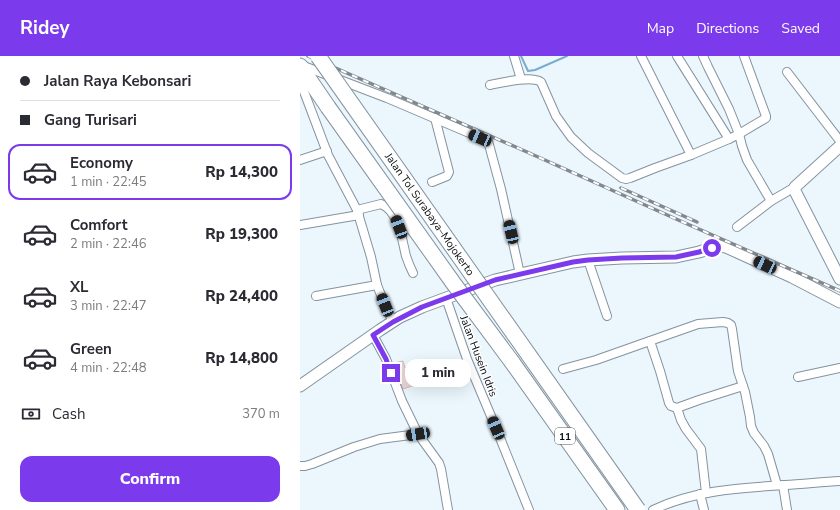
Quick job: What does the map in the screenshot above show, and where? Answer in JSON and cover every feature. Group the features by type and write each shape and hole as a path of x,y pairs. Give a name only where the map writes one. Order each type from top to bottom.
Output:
{"highway":[{"name":"Jalan Tol Surabaya–Mojokerto","path":"318,56 638,510"},
{"name":"11","path":"300,65 328,106"},
{"path":"300,69 328,106"},
{"name":"Jalan Tol Surabaya–Mojokerto","path":"328,106 617,510"}],"main road":[{"path":"840,146 795,187 795,191 840,276"},
{"path":"300,386 393,322 422,307 495,280 573,262 622,258 676,257 719,246 726,247 792,277 840,302"}],"street":[{"path":"514,56 521,79"},
{"path":"641,56 691,155"},
{"path":"676,56 728,139"},
{"path":"703,56 740,134 747,160 771,201"},
{"path":"490,85 521,79 537,79 540,82 556,116 571,137 588,153 622,178 626,179 691,155 740,134 766,118 744,56"},
{"path":"300,65 387,98 488,141 501,189 520,274"},
{"path":"787,72 840,141"},
{"path":"300,81 327,151 358,213 371,257 377,285 393,322"},
{"path":"432,182 447,176 449,172 435,118"},
{"path":"300,160 327,151"},
{"path":"737,227 771,201 795,187"},
{"path":"300,225 358,213 381,204 388,208 395,218 399,227 406,257 413,273"},
{"path":"588,260 607,316"},
{"path":"316,296 377,285"},
{"name":"Jalan Husein Idris","path":"446,298 467,359 529,510"},
{"path":"563,369 596,360 698,324 728,322 732,330 738,371 743,386 751,426 768,454 780,485 787,510"},
{"path":"373,335 386,359 402,401 418,434 439,463 448,510"},
{"path":"650,341 671,406 677,408 743,386"},
{"path":"798,377 840,368"},
{"path":"677,408 686,429 701,449 704,510"},
{"path":"300,466 312,464 354,447 380,439 418,434"},
{"path":"653,510 689,496 703,493 780,485 840,481"}],"building":[{"path":"403,361 405,368 409,366 412,376 413,375 414,379 416,378 418,384 403,389 394,363"}],"waterway":[{"path":"521,56 528,71 535,70 567,56"}],"railway":[{"path":"308,56 840,291"},
{"path":"621,188 697,222"}],"route":[{"path":"391,373 386,359 373,335 400,317 434,302 495,280 573,262 622,258 676,257 712,248"}]}
